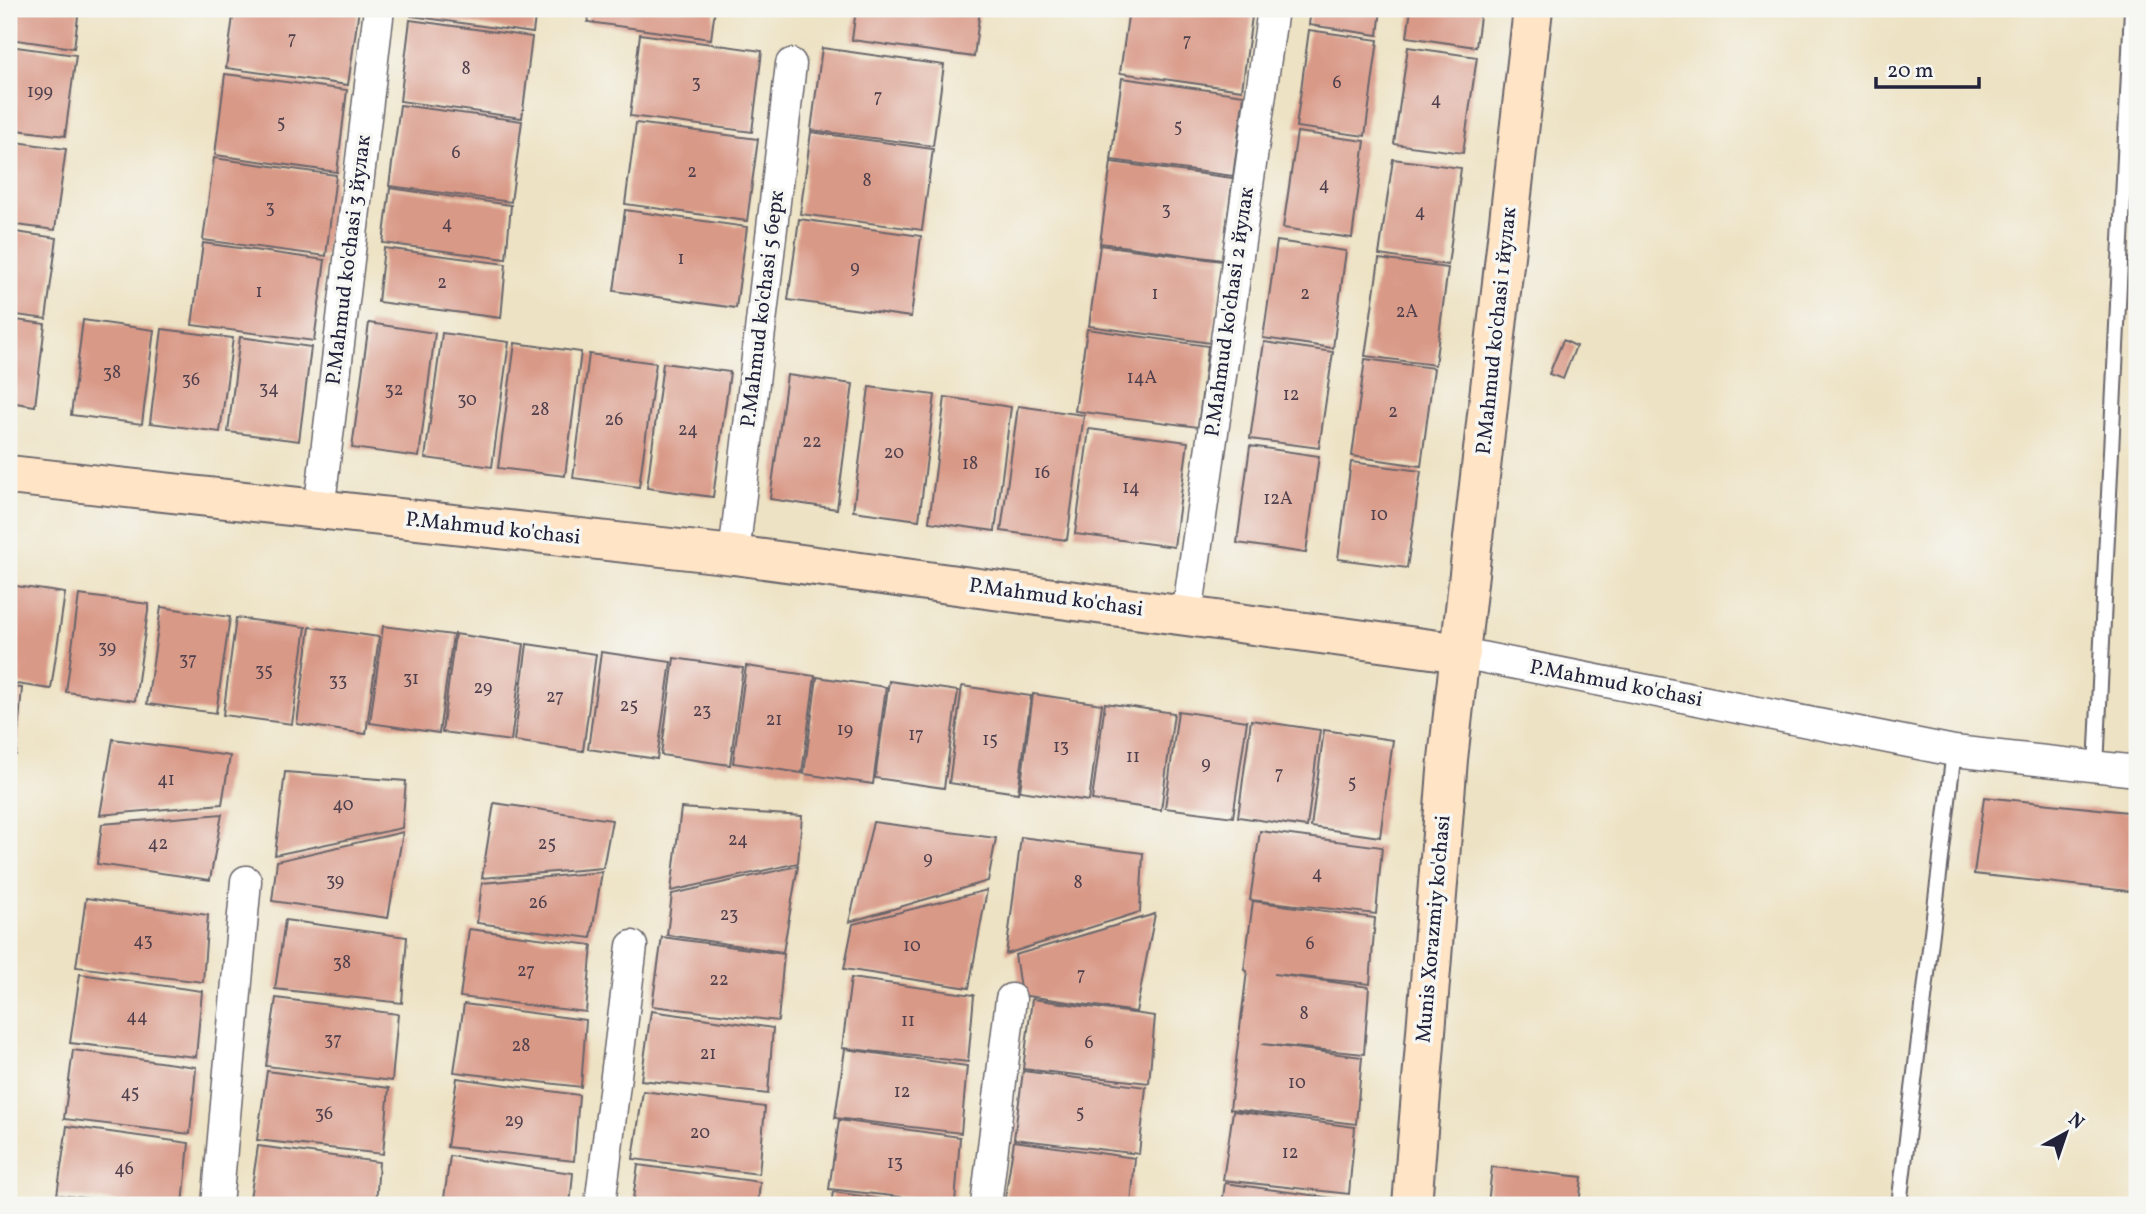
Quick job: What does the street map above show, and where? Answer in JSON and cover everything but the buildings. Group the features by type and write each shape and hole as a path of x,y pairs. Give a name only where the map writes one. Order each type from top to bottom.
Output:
{"street":[{"name":"P.Mahmud ko'chasi 3 йулак","path":"320,511 379,9"},
{"name":"P.Mahmud ko'chasi 2 йулак","path":"1186,615 1273,9"},
{"name":"P.Mahmud ko'chasi 1 йулак","path":"1461,653 1533,9"},
{"name":"P.Mahmud ko'chasi 5 берк","path":"734,555 791,64"},
{"name":"P.Mahmud ko'chasi","path":"9,475 734,555 1461,653 1954,751 2137,771"},
{"name":"Munis Xorazmiy ko'chasi","path":"1412,1205 1447,773 1461,653"},
{"path":"217,1205 246,881"},
{"path":"600,1205 632,946"},
{"path":"986,1205 1011,999"}],"lane":[{"path":"2096,768 2134,58 2132,9"},
{"path":"1899,1205 1954,751"}]}
